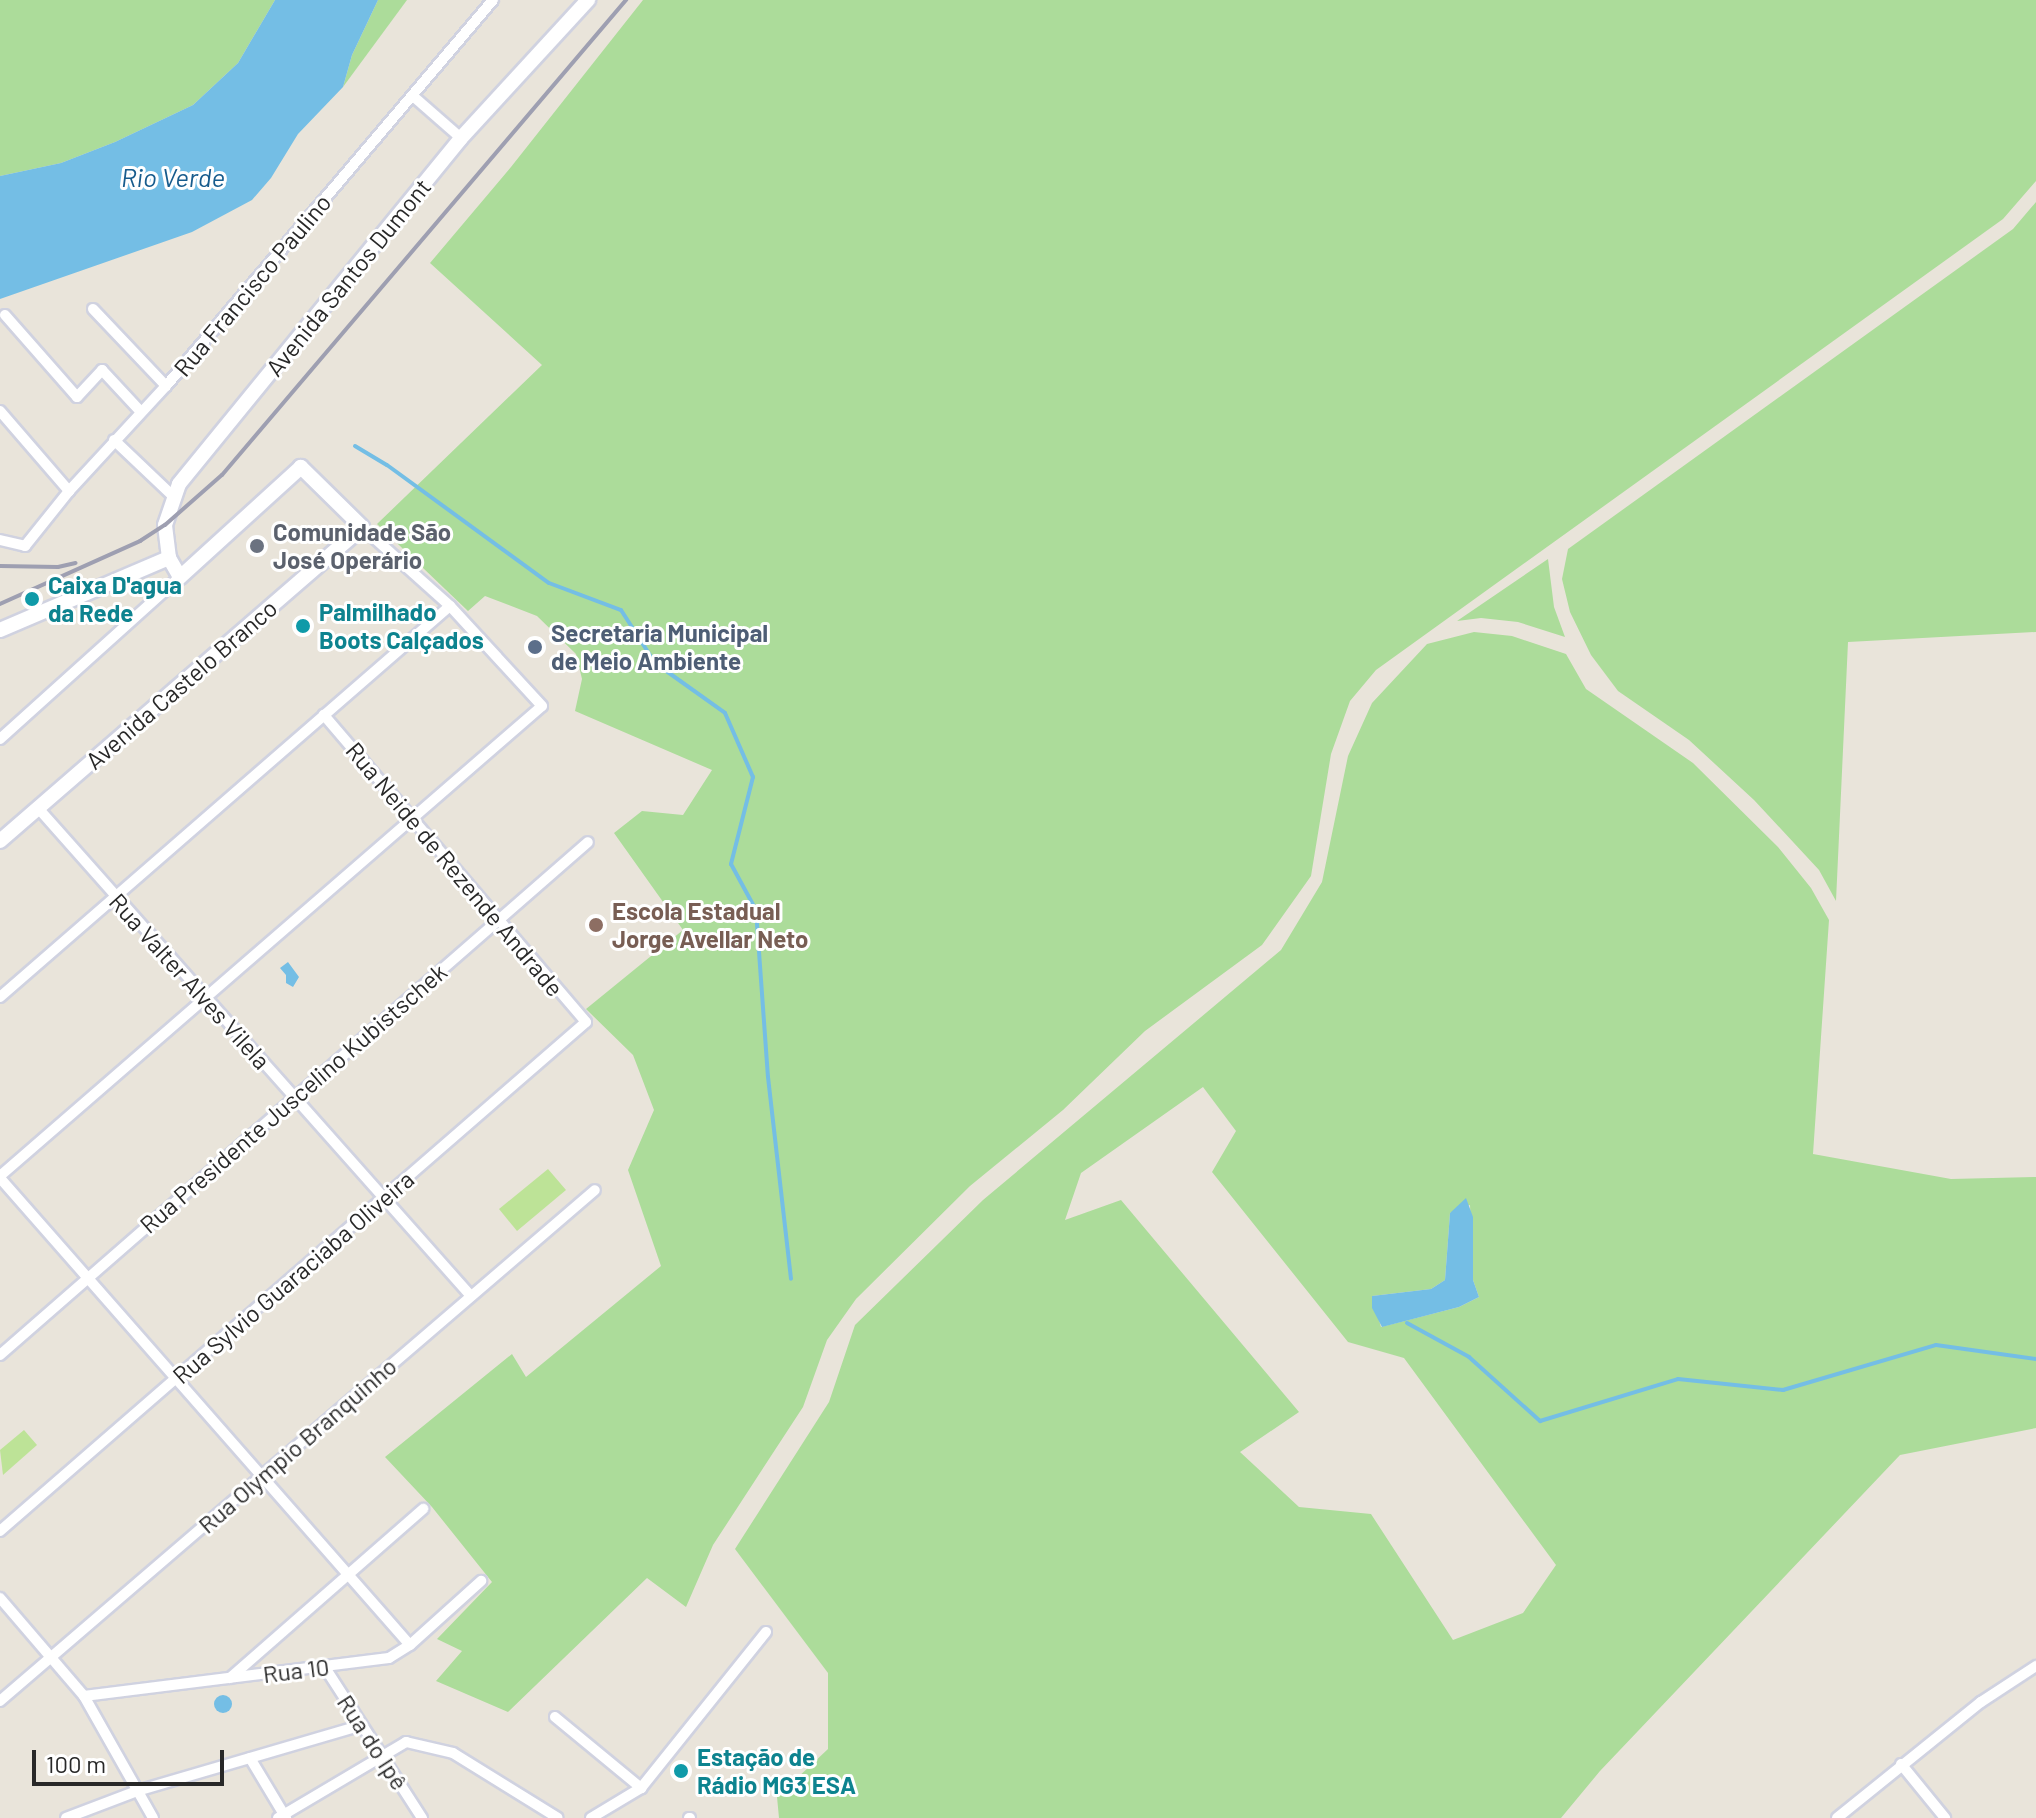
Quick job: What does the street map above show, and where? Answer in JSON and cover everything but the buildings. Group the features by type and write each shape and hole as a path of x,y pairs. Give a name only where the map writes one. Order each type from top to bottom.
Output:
{"street":[{"name":"Rua Francisco Paulino","path":"0,540 25,546 69,491 166,386 493,0"},
{"name":"Avenida Santos Dumont","path":"180,577 169,558 165,525 179,484 461,138 588,0"},
{"path":"413,96 461,138"},
{"path":"93,309 166,386"},
{"path":"5,315 77,397 102,370 141,412"},
{"path":"0,411 69,491"},
{"path":"114,440 173,496"},
{"path":"0,739 301,467 450,606 542,706 0,1177 410,1645"},
{"name":"Avenida Castelo Branco","path":"0,841 362,527"},
{"path":"0,630 169,558"},
{"path":"0,997 450,606"},
{"name":"Rua Neide de Rezende Andrade","path":"324,715 586,1022"},
{"name":"Rua Valter Alves Vilela","path":"38,808 471,1296"},
{"name":"Rua Presidente Juscelino Kubistschek","path":"0,1355 588,842"},
{"name":"Rua Sylvio Guaraciaba Oliveira","path":"0,1531 586,1022"},
{"name":"Rua Olympio Branquinho","path":"0,1701 595,1190"},
{"path":"230,1678 423,1509"},
{"name":"Rua 10","path":"84,1696 389,1658 410,1645 481,1581"},
{"path":"0,1598 84,1696 153,1818"},
{"path":"591,1818 641,1788 766,1632"},
{"name":"Rua do Ipê","path":"324,1666 422,1818"},
{"path":"1837,1818 1981,1702 2036,1666"},
{"path":"555,1717 641,1788"},
{"path":"66,1818 137,1791 362,1725"},
{"path":"250,1758 283,1817 406,1742 453,1753 558,1818"},
{"path":"1901,1764 1945,1818"}],"green space":[{"path":"0,0 275,0 238,63 193,105 115,142 61,163 0,176"},
{"path":"378,0 407,0 343,87 352,55"},
{"path":"643,0 2036,0 2036,181 2003,219 1376,670 1350,701 1331,754 1311,876 1262,945 1145,1031 1063,1110 970,1186 856,1299 827,1340 803,1407 713,1545 686,1607 647,1578 508,1712 436,1681 462,1651 437,1639 492,1582 432,1507 385,1457 512,1354 526,1377 661,1266 628,1170 654,1110 633,1055 586,1009 683,930 614,833 642,811 683,815 712,770 575,711 582,679 576,654 537,616 485,596 468,611 377,524 542,365 430,263 511,167"},
{"path":"2036,202 2036,632 1848,642 1836,901 1819,870 1754,800 1689,740 1618,691 1591,655 1570,612 1562,579 1568,549 2013,229"},
{"path":"1548,559 1554,607 1565,637 1518,622 1481,618 1457,621"},
{"path":"1474,632 1512,636 1566,654 1586,689 1693,763 1778,847 1811,888 1829,920 1813,1154 1951,1179 2036,1177 2036,1428 1900,1455 1600,1771 1561,1818 779,1818 777,1797 828,1749 828,1673 735,1549 829,1402 855,1325 983,1200 1281,950 1322,882 1348,756 1372,703 1427,644","holes":["1203,1087 1236,1131 1212,1172 1348,1342 1404,1358 1556,1565 1523,1613 1453,1640 1371,1514 1299,1507 1240,1452 1299,1412 1121,1200 1065,1220 1081,1173","1470,1205 1473,1280 1479,1297 1459,1307 1381,1327 1372,1296 1431,1289 1445,1280 1450,1213"]},
{"path":"548,1169 566,1190 517,1231 499,1209"},
{"path":"24,1430 37,1445 3,1475 0,1450"}],"water":[{"name":"Rio Verde","path":"275,0 378,0 352,55 343,87 298,134 271,178 252,200 192,232 0,299 0,176 61,163 115,142 193,105 238,63"},
{"path":"288,962 299,977 293,987 286,983 286,975 280,968"},
{"path":"1466,1198 1473,1217 1473,1280 1479,1297 1459,1307 1382,1327 1372,1308 1372,1296 1431,1289 1445,1280 1450,1213"},
{"path":"219,1695 227,1695 232,1704 230,1711 219,1713 214,1708 214,1700"}],"waterway":[{"path":"355,446 387,465 549,583 621,610 655,663 725,713 753,777 731,864 756,910 768,1077 791,1279"},
{"path":"1407,1323 1469,1357 1540,1421 1678,1379 1783,1390 1936,1345 2036,1359"}],"railway":[{"path":"0,604 140,541 165,525 222,475 626,0"},
{"path":"0,566 58,567 76,563"}],"place":[{"name":"Comunidade São José Operário","path":"257,546"},
{"name":"Caixa D'agua da Rede","path":"32,599"},
{"name":"Palmilhado Boots Calçados","path":"303,626"},
{"name":"Secretaria Municipal de Meio Ambiente","path":"535,647"},
{"name":"Escola Estadual Jorge Avellar Neto","path":"596,925"},
{"name":"Estação de Rádio MG3 ESA","path":"681,1771"}]}
